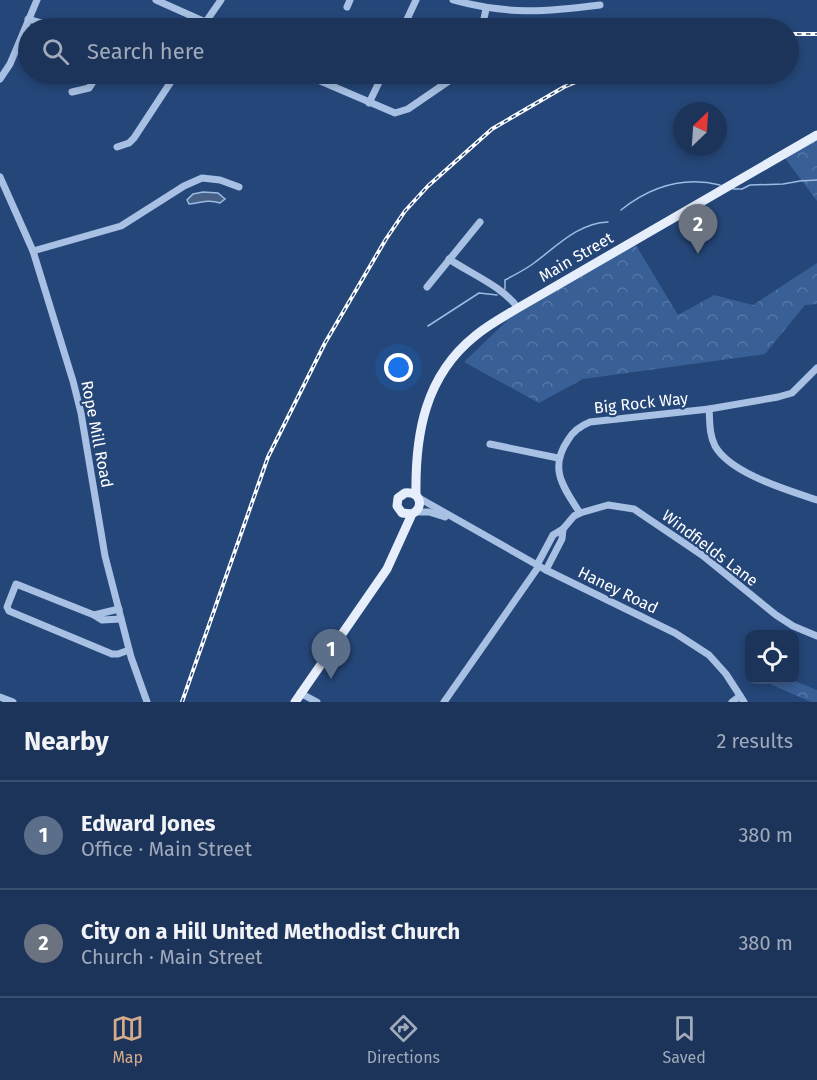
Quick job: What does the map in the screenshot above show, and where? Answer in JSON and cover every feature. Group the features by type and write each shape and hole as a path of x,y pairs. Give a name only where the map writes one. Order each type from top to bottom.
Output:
{"main road":[{"name":"Main Street","path":"397,548 402,524 398,500 410,481 424,412 444,369 459,350 475,336 518,308 817,135"},
{"name":"Main Street","path":"298,698 377,584 420,505 417,496 416,460"},
{"path":"403,493 410,492 417,496"},
{"path":"398,508 402,513 414,513"}],"street":[{"path":"29,18 37,0"},
{"path":"156,0 197,18"},
{"path":"210,18 221,0"},
{"path":"408,18 416,0"},
{"path":"453,0 486,9 543,12 600,5"},
{"path":"484,18 486,9"},
{"path":"0,79 18,43"},
{"path":"72,93 89,88 92,84"},
{"path":"117,147 129,143 134,138 169,84"},
{"path":"326,84 388,111 400,113 444,84"},
{"path":"369,103 378,84"},
{"name":"Rope Mill Road","path":"0,177 33,251 81,413 105,556 129,650 147,702"},
{"path":"33,251 121,226 184,186 202,178 220,180 238,187"},
{"path":"427,287 480,222"},
{"path":"449,259 502,292 513,300 518,308"},
{"name":"Big Rock Way","path":"558,458 572,433 581,425 590,422 709,409 778,397 792,393 817,368"},
{"path":"709,409 710,431 716,447 726,459 742,470 778,487 817,500"},
{"path":"444,702 561,539 563,529 574,516 580,513 563,487 558,472 558,458 490,444"},
{"name":"Haney Road","path":"417,496 541,567 666,629 701,650 726,674 742,699"},
{"name":"Windfields Lane","path":"580,513 608,505 634,509 702,555 776,615 817,636"},
{"name":"Haney Road","path":"414,513 429,512 463,523"},
{"path":"121,620 102,621 94,615 16,584 7,607 9,611 112,654 129,650"},
{"path":"94,615 119,609"},
{"path":"0,697 13,702"},
{"path":"298,698 317,702"},
{"path":"732,702 742,699"}],"green space":[{"path":"817,137 817,201 784,157"},
{"path":"634,242 678,315 714,295 753,305 817,263 817,304 805,305 765,354 583,379 539,403 464,362 517,311"},
{"path":"799,683 817,690 817,702 811,702 770,684"}],"shaded area":[{"path":"218,193 225,199 220,203 208,201 189,204 187,200 193,194"}],"waterway":[{"path":"733,189 742,189 750,185 817,180"},
{"path":"621,210 644,195 668,186 693,182 720,185"},
{"path":"505,289 505,280 531,266 577,231 597,223 608,222"},
{"path":"428,326 479,293 497,295"}],"railway":[{"path":"799,34 817,34"},
{"path":"182,702 268,457 325,343 386,239 405,211 428,186 492,129 571,84"}],"place":[{"name":"City on a Hill United Methodist Church","path":"698,254"},
{"name":"Edward Jones","path":"331,679"}]}
